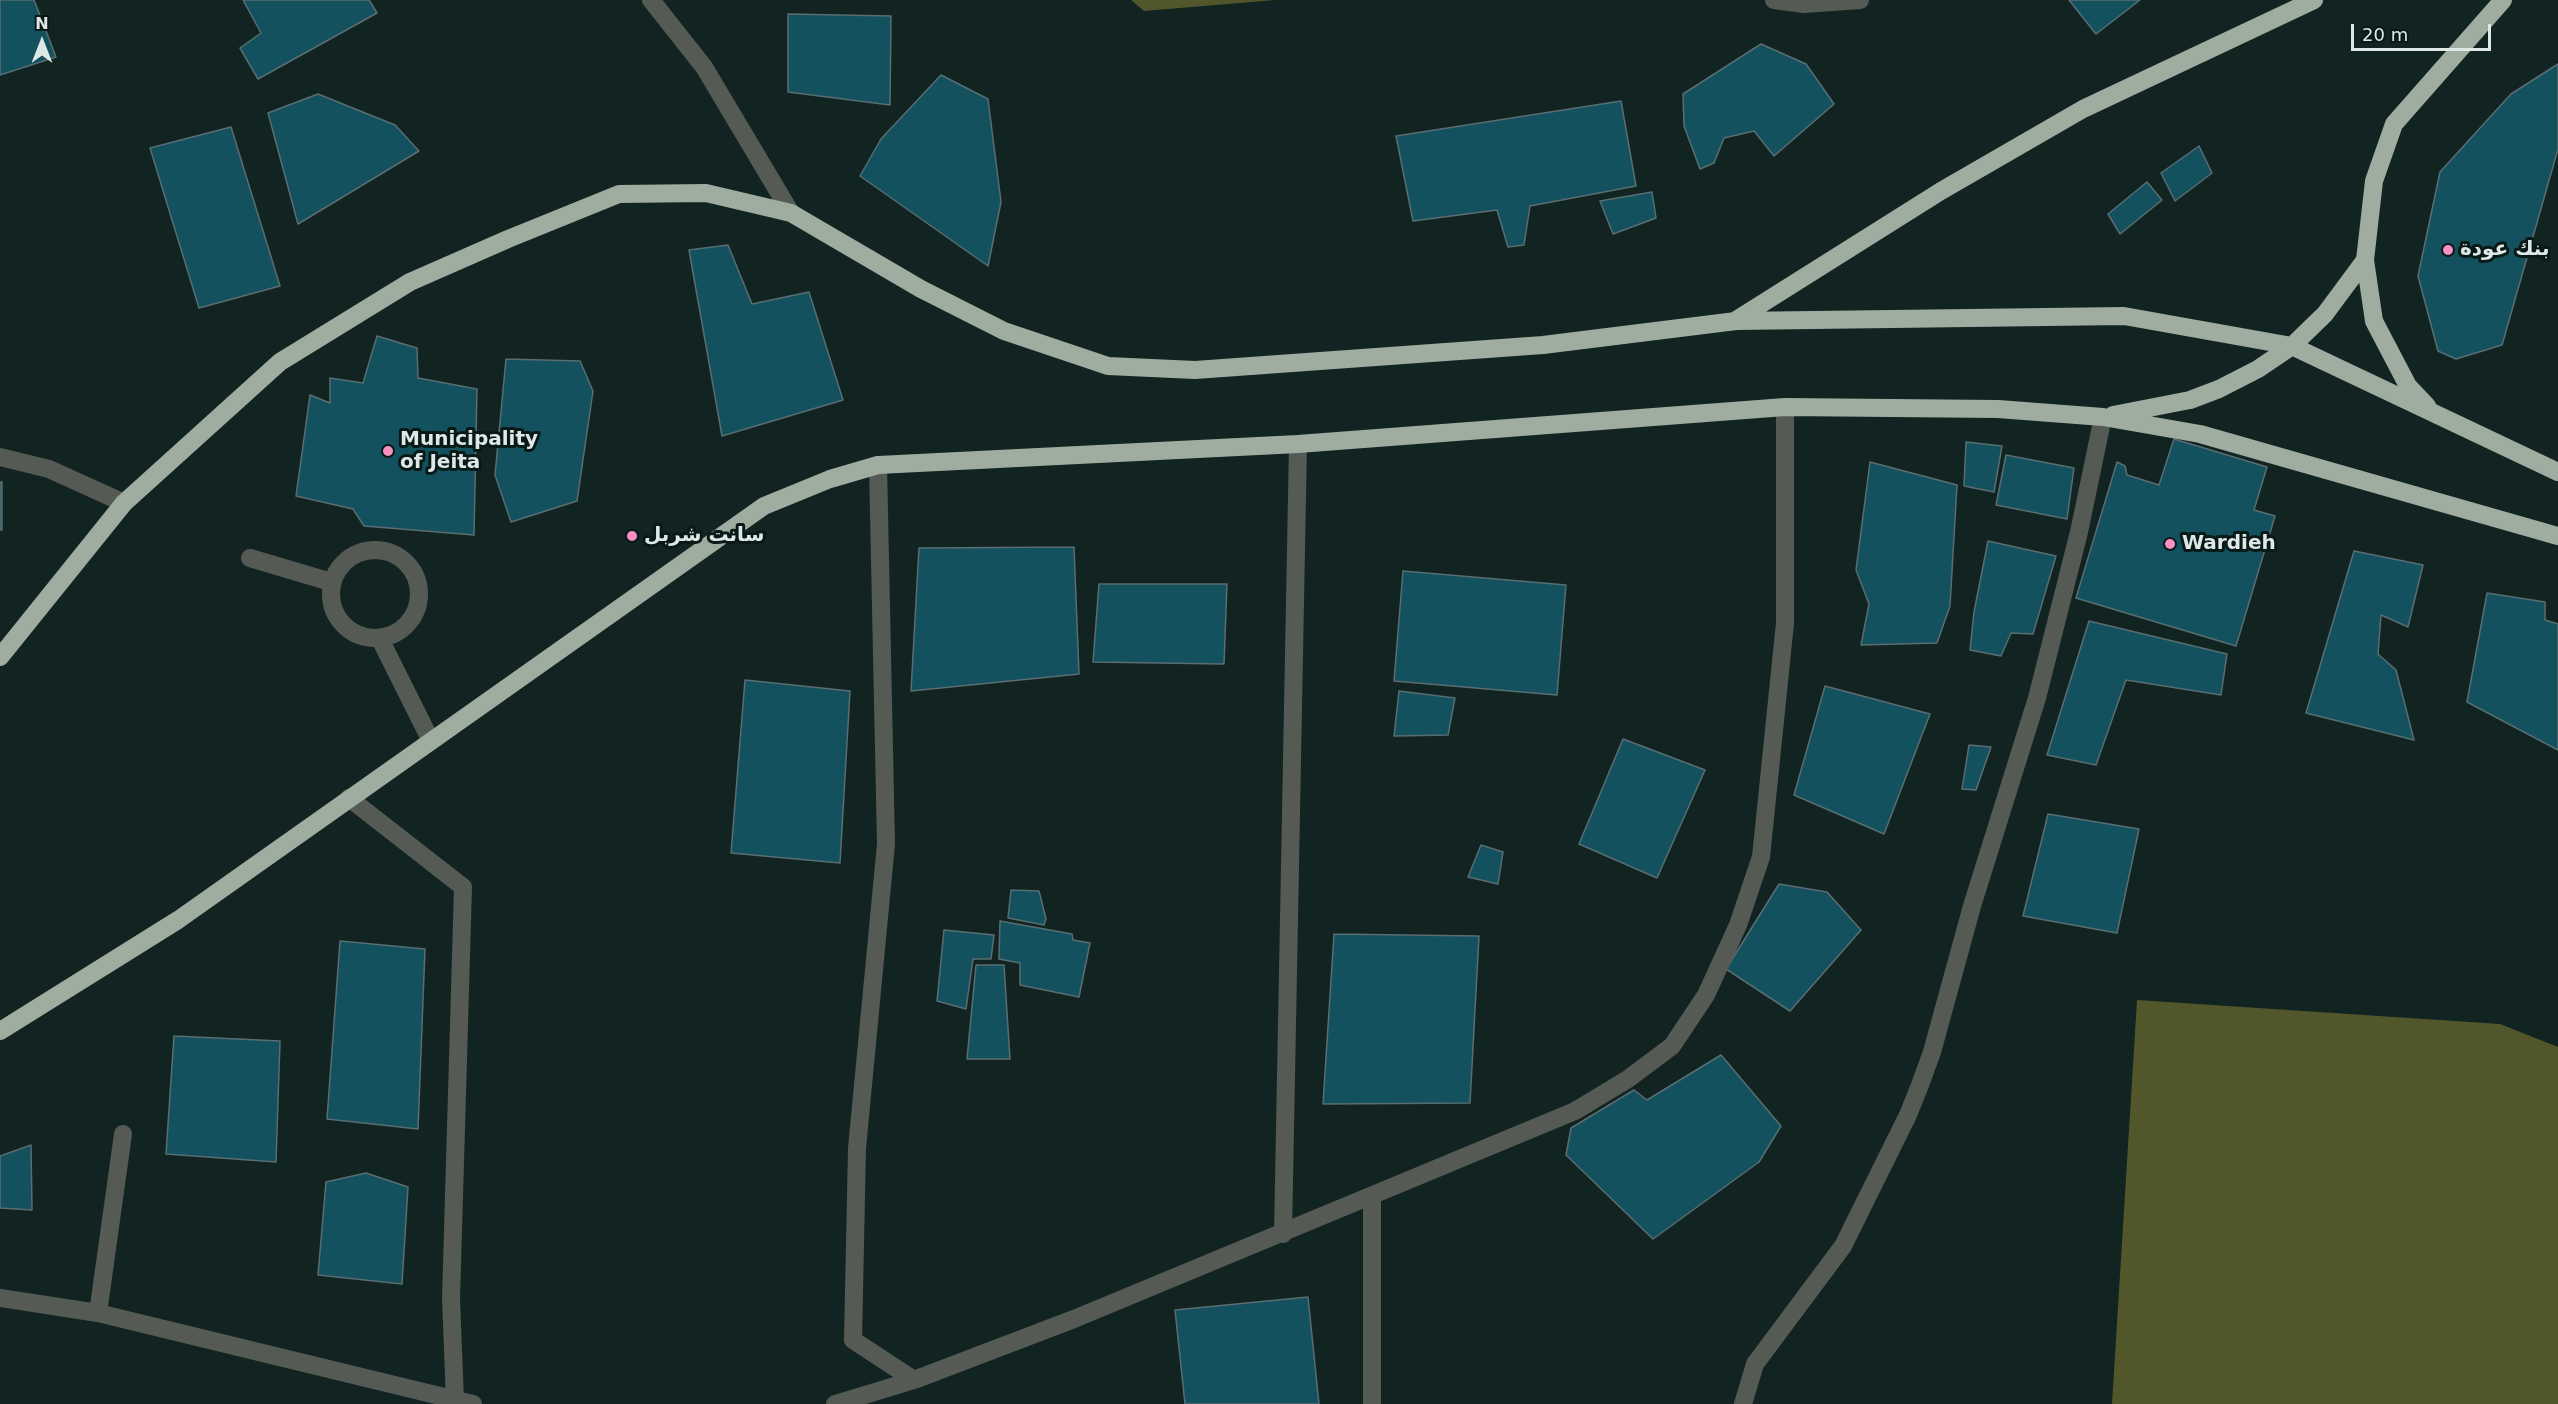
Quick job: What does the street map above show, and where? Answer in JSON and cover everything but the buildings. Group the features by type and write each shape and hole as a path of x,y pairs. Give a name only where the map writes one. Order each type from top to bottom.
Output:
{"highway":[{"path":"1736,321 1941,190 2083,109 2314,0"},
{"path":"2432,412 2408,386 2374,321 2365,260 2374,181 2394,124 2503,0"},
{"path":"0,657 124,502 280,362 410,282 507,238 618,194 706,193 791,213 921,289 1004,332 1108,366 1195,370 1543,345 1736,321 2124,316 2292,346 2558,472"},
{"path":"2103,417 2190,400 2219,389 2258,369 2292,346 2325,314 2365,260"},
{"path":"0,1031 178,920 764,506 830,478 878,465 1298,444 1785,407 1998,409 2103,417 2200,434 2558,536"}],"street":[{"path":"651,0 704,67 791,213"},
{"path":"1774,0 1804,4 1860,0"},
{"path":"835,1404 914,1380 1074,1319 1575,1111 1620,1085 1672,1046 1706,995 1738,925 1761,857 1785,623 1785,407"},
{"path":"1743,1404 1755,1364 1843,1246 1908,1115 1920,1085 1932,1052 1972,906 2037,698 2079,532 2103,417"},
{"path":"1283,1234 1298,444"},
{"path":"0,457 49,469 124,502"},
{"path":"878,465 886,844 857,1148 853,1340 914,1380"},
{"path":"369,550 386,550 402,558 414,572 419,588 418,606 410,622 397,633 380,639 363,637 347,630 335,616 330,600 331,582 339,567 352,555 369,550"},
{"path":"250,558 331,582"},
{"path":"380,639 431,741"},
{"path":"350,798 463,887 451,1299 455,1400"},
{"path":"98,1313 123,1134"},
{"path":"1372,1196 1372,1404"},
{"path":"0,1298 98,1313 474,1404"}],"green space":[{"path":"1131,0 1275,0 1144,11"},
{"path":"2137,1000 2500,1024 2558,1047 2558,1404 2112,1404"}],"place":[{"name":"بنك عودة","path":"2448,250"},
{"name":"Municipality of Jeita","path":"388,451"},
{"name":"سانت شربل","path":"632,536"},
{"name":"Wardieh","path":"2170,544"}]}
